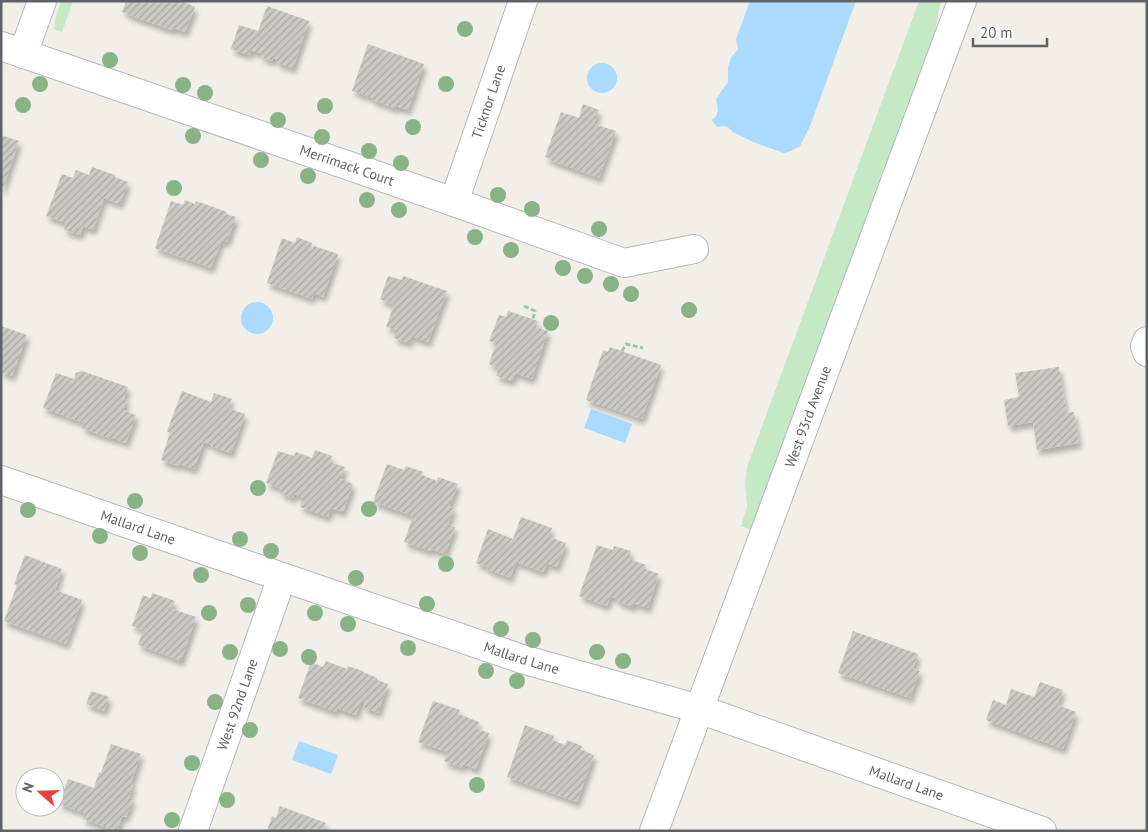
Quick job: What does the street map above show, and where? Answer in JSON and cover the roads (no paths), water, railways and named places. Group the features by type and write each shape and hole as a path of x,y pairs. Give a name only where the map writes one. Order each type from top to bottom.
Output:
{"street":[{"path":"12,50 42,1"},
{"name":"Ticknor Lane","path":"454,202 523,1"},
{"name":"West 93rd Avenue","path":"654,831 962,1"},
{"name":"Merrimack Court","path":"12,50 454,202 624,263 694,249"},
{"path":"1147,341 1145,346 1147,352"},
{"name":"Mallard Lane","path":"1,480 522,659 699,709 1042,831"},
{"name":"West 92nd Lane","path":"192,831 282,577"}],"water":[{"path":"750,1 856,1 810,126 800,146 784,153 753,142 733,132 728,127 717,127 712,120 715,118 718,108 716,99 728,82 728,67 731,58 738,49 736,39"},
{"path":"602,63 613,67 617,78 613,89 602,93 591,89 587,78 591,67"},
{"path":"257,302 269,306 273,318 269,330 257,334 245,330 241,318 245,306"},
{"path":"591,409 632,424 625,443 584,428"},
{"path":"299,741 338,755 331,774 292,760"}]}
